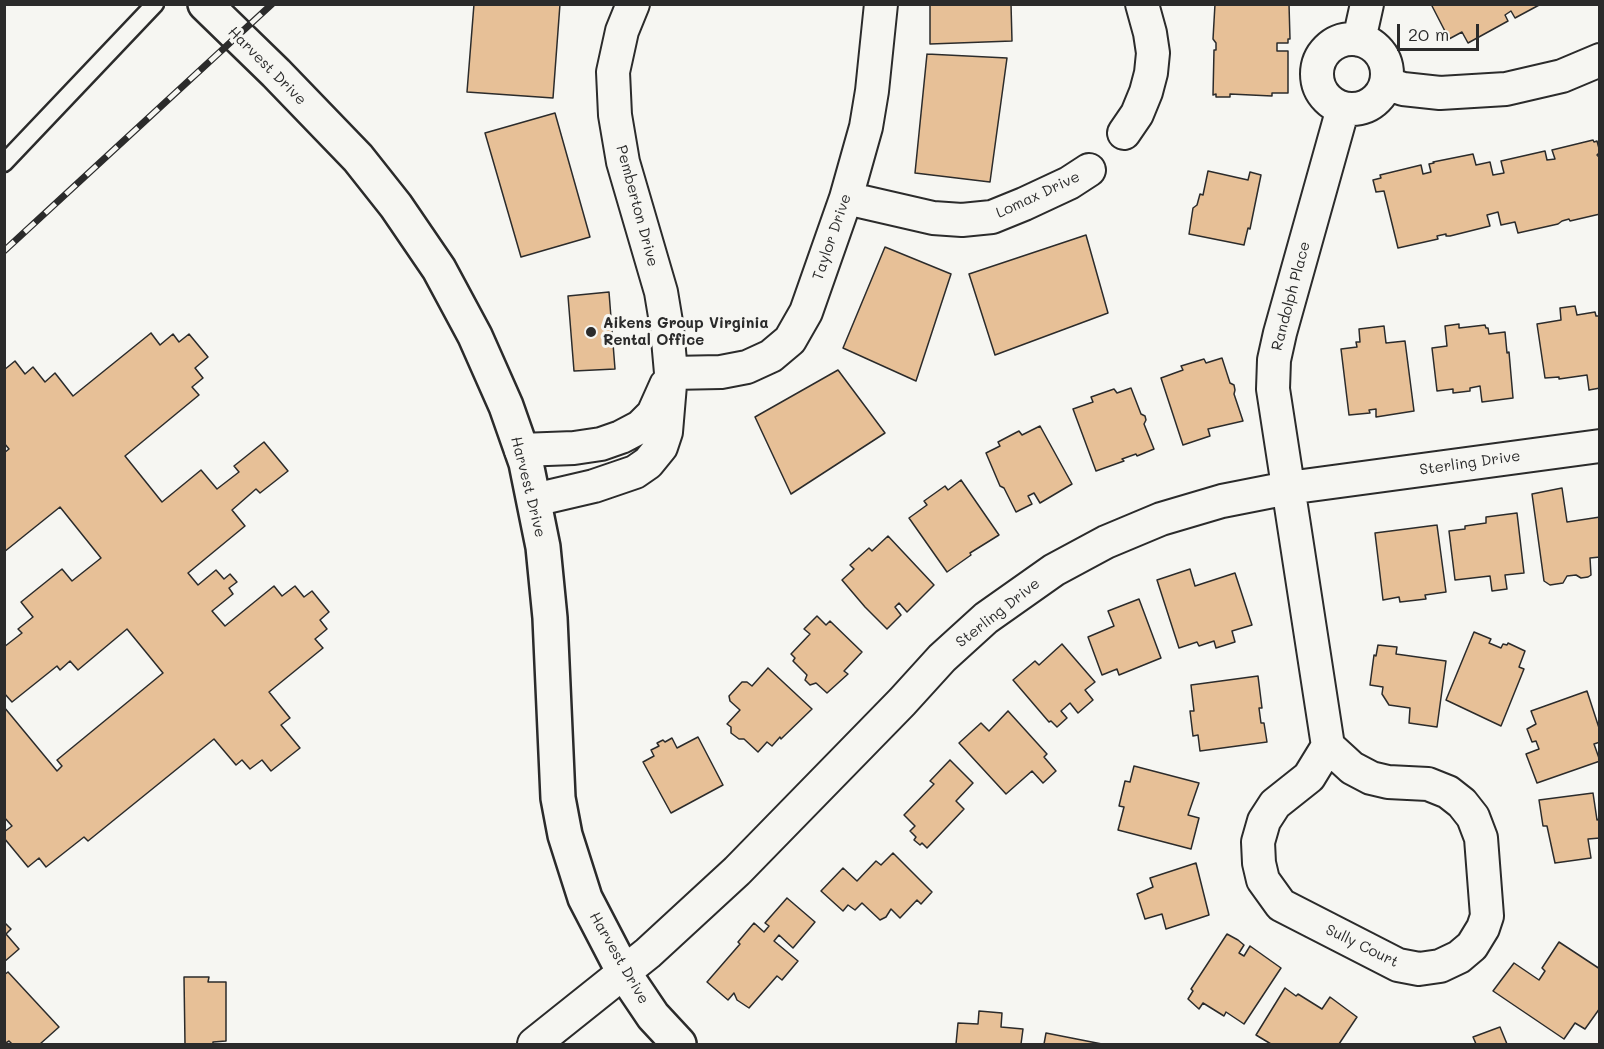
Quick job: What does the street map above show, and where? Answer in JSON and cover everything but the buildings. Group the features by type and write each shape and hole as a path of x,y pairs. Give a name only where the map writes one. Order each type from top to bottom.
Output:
{"street":[{"name":"Harvest Drive","path":"205,4 358,158 396,206 449,285 475,336 506,406 521,450 543,547 550,618 558,798 564,835 585,898 624,972 653,1016 679,1044"},
{"name":"Pemberton Drive","path":"534,500 610,481 635,472 648,463 661,447 666,432 671,373 667,328 661,292 623,162 615,115 613,72 622,31 633,4"},
{"name":"Taylor Drive","path":"671,373 722,372 747,367 771,356 790,340 806,312 846,198 866,127 881,4"},
{"path":"1124,134 1137,114 1151,73 1153,53 1142,4"},
{"path":"1359,40 1367,4"},
{"path":"1359,40 1370,44 1378,51 1387,72 1386,83 1374,102 1353,110 1343,108 1332,103 1323,95 1318,84 1317,72 1320,60 1326,50 1336,43 1359,40"},
{"path":"1386,83 1403,89 1440,93 1495,90 1562,76 1599,60"},
{"name":"Randolph Place","path":"1288,488 1273,389 1275,360 1280,333 1343,108"},
{"name":"Lomax Drive","path":"846,198 921,216 962,220 992,217 1069,183 1089,170"},
{"name":"Pemberton Drive","path":"521,450 574,448 601,444 621,437 640,427 652,414 671,373"},
{"name":"Sterling Drive","path":"534,1044 648,953 737,871 942,658 987,618 1054,570 1106,542 1161,519 1222,501 1288,488 1599,446"},
{"path":"1288,488 1328,746"},
{"name":"Sully Court","path":"1328,746 1352,768 1371,778 1388,782 1428,784 1448,792 1462,803 1473,817 1481,838 1487,916 1472,946 1459,957 1440,966 1419,969 1398,965 1281,905 1263,880 1258,842 1264,821 1275,804 1309,777 1328,746"}],"lane":[{"path":"4,163 155,4"}],"railway":[{"path":"4,251 272,4"}],"place":[{"name":"Aikens Group Virginia Rental Office","path":"591,332"}]}
